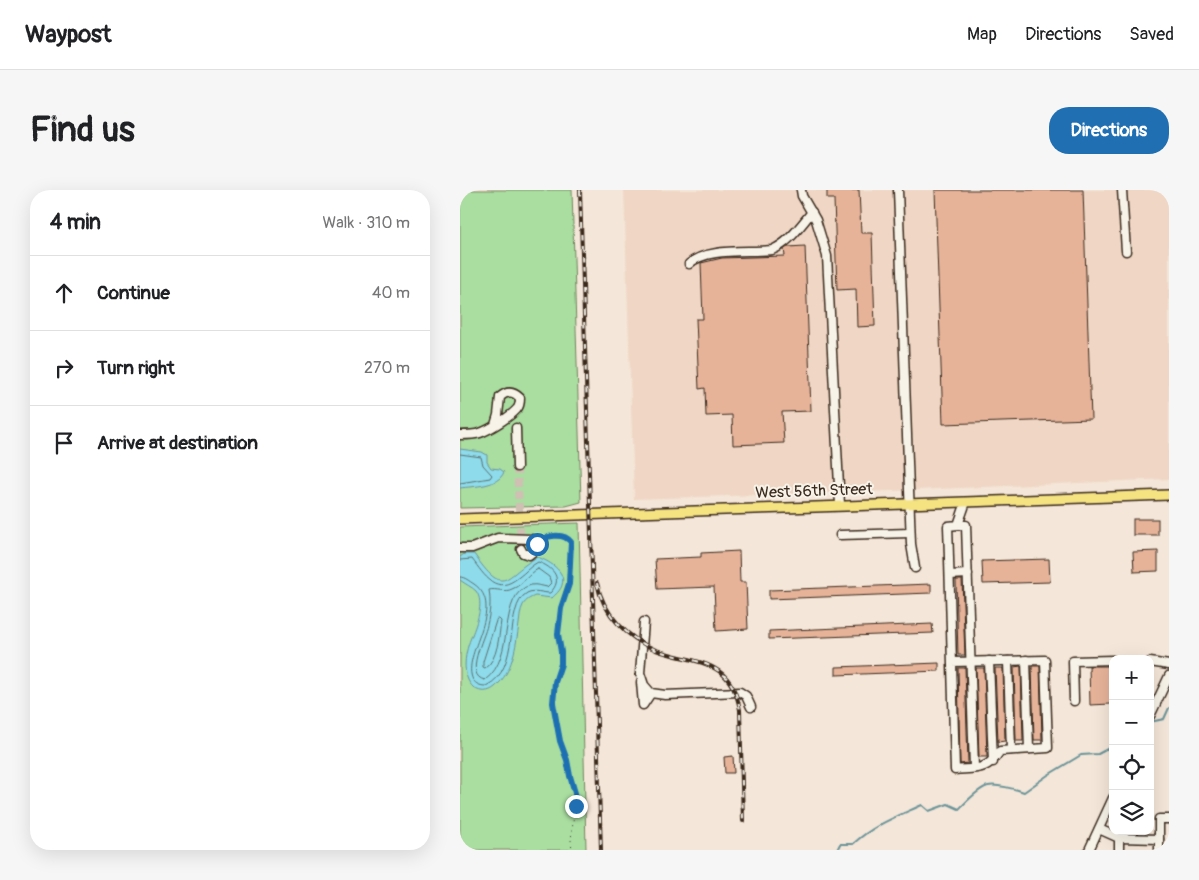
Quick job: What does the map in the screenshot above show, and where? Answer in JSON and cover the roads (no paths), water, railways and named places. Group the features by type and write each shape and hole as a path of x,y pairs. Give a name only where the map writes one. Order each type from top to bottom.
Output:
{"main road":[{"name":"West 56th Street","path":"460,519 1169,494"}],"street":[{"path":"801,190 802,196 816,220 827,256 840,505"},
{"path":"898,190 910,532 915,568"},
{"path":"1122,190 1126,251"},
{"path":"689,264 694,259 710,254 772,250 787,240 812,212"},
{"path":"460,435 478,434 495,425"},
{"path":"516,428 517,467"},
{"path":"958,525 966,502"},
{"path":"952,662 972,662 1045,660 1048,748 1000,751 992,762 980,768 955,770 948,526 966,525 972,662 974,768"},
{"path":"840,534 910,532"},
{"path":"460,548 472,548 498,538 537,541 535,550 528,555 522,553 521,549"},
{"path":"950,575 968,574"},
{"path":"644,622 640,673 643,705 651,693"},
{"path":"1026,660 1029,749"},
{"path":"1074,701 1073,661 1109,660"},
{"path":"989,661 992,762"},
{"path":"1008,661 1011,750"},
{"path":"1154,663 1169,665"},
{"path":"640,673 644,685 651,693 666,695 740,692 746,696 751,706"},
{"path":"1154,708 1169,676"},
{"path":"1089,850 1109,806"},
{"path":"1154,819 1169,819"},
{"path":"1159,819 1159,850"},
{"path":"1098,829 1119,838 1159,838"},
{"path":"1119,850 1119,838 1121,835"}],"water":[{"path":"460,449 482,452 487,455 487,462 491,468 500,469 504,472 501,477 491,483 460,488"},
{"path":"464,554 474,554 484,568 499,580 511,576 537,557 555,567 562,575 563,580 560,589 552,598 535,596 524,603 510,666 501,681 488,691 479,691 474,688 465,670 466,656 477,619 480,601 476,591 460,580 460,557"}],"waterway":[{"path":"1154,721 1164,719 1169,708"},
{"path":"837,850 840,844 853,844 877,826 922,805 929,811 948,804 959,809 977,792 988,786 1001,786 1024,792 1081,755 1098,754 1109,748"}],"tunnel":[{"path":"517,467 521,549"}],"railway":[{"path":"580,190 601,850"},
{"path":"597,583 600,594 611,615 635,639 656,650 709,665 728,680 735,693 740,710 743,821"}]}
